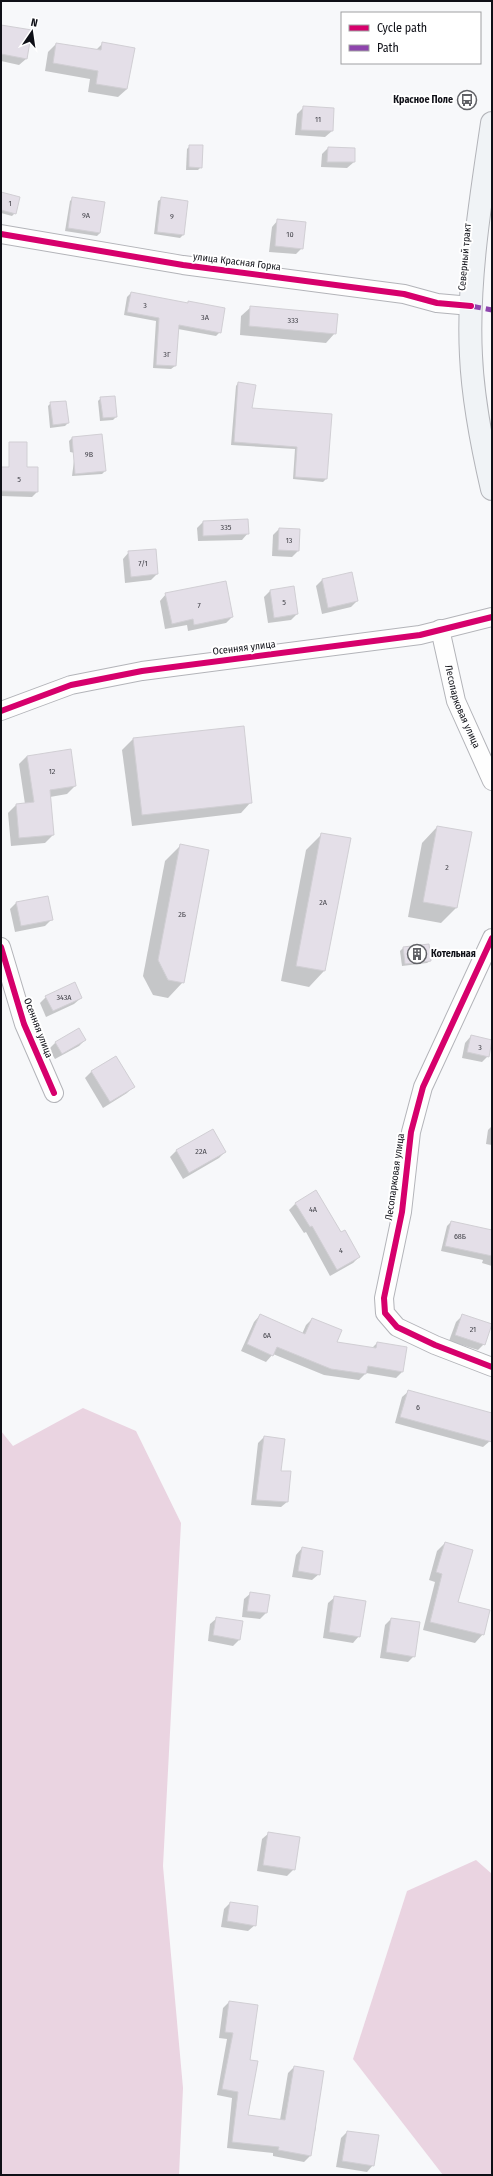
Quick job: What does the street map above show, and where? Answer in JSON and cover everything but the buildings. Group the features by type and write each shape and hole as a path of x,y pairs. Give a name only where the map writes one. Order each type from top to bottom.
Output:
{"main road":[{"name":"Северный тракт","path":"492,123 479,211 471,306 471,356 478,412 492,488"}],"street":[{"name":"улица Красная Горка","path":"1,234 183,265 404,294 437,303 471,306"},
{"name":"Осенняя улица","path":"1,711 71,685 142,671 420,635 492,617"},
{"name":"Лесопарковая улица","path":"440,629 456,701 492,781"},
{"name":"Лесопарковая улица","path":"492,938 423,1087 411,1132 402,1212 384,1298 385,1313 397,1327 435,1345 492,1367"},
{"name":"Осенняя улица","path":"1,947 24,1024 54,1093"}],"shaded area":[{"path":"83,1408 136,1431 181,1523 163,1866 183,2088 179,2175 1,2175 1,1431 13,1446"},
{"path":"476,1860 492,1874 492,2175 443,2175 353,2059 407,1891"}],"marked path":[{"path":"471,306 492,310"}],"cycle path":[{"path":"1,234 183,265 404,294 437,303 471,306"},
{"path":"1,711 71,685 142,671 420,635 492,617"},
{"path":"492,938 423,1087 411,1132 402,1212 384,1298 385,1313 397,1327 435,1345 492,1367"},
{"path":"1,947 24,1024 54,1093"}],"place":[{"name":"Красное Поле","path":"467,100"},
{"name":"Котельная","path":"417,954"}]}
